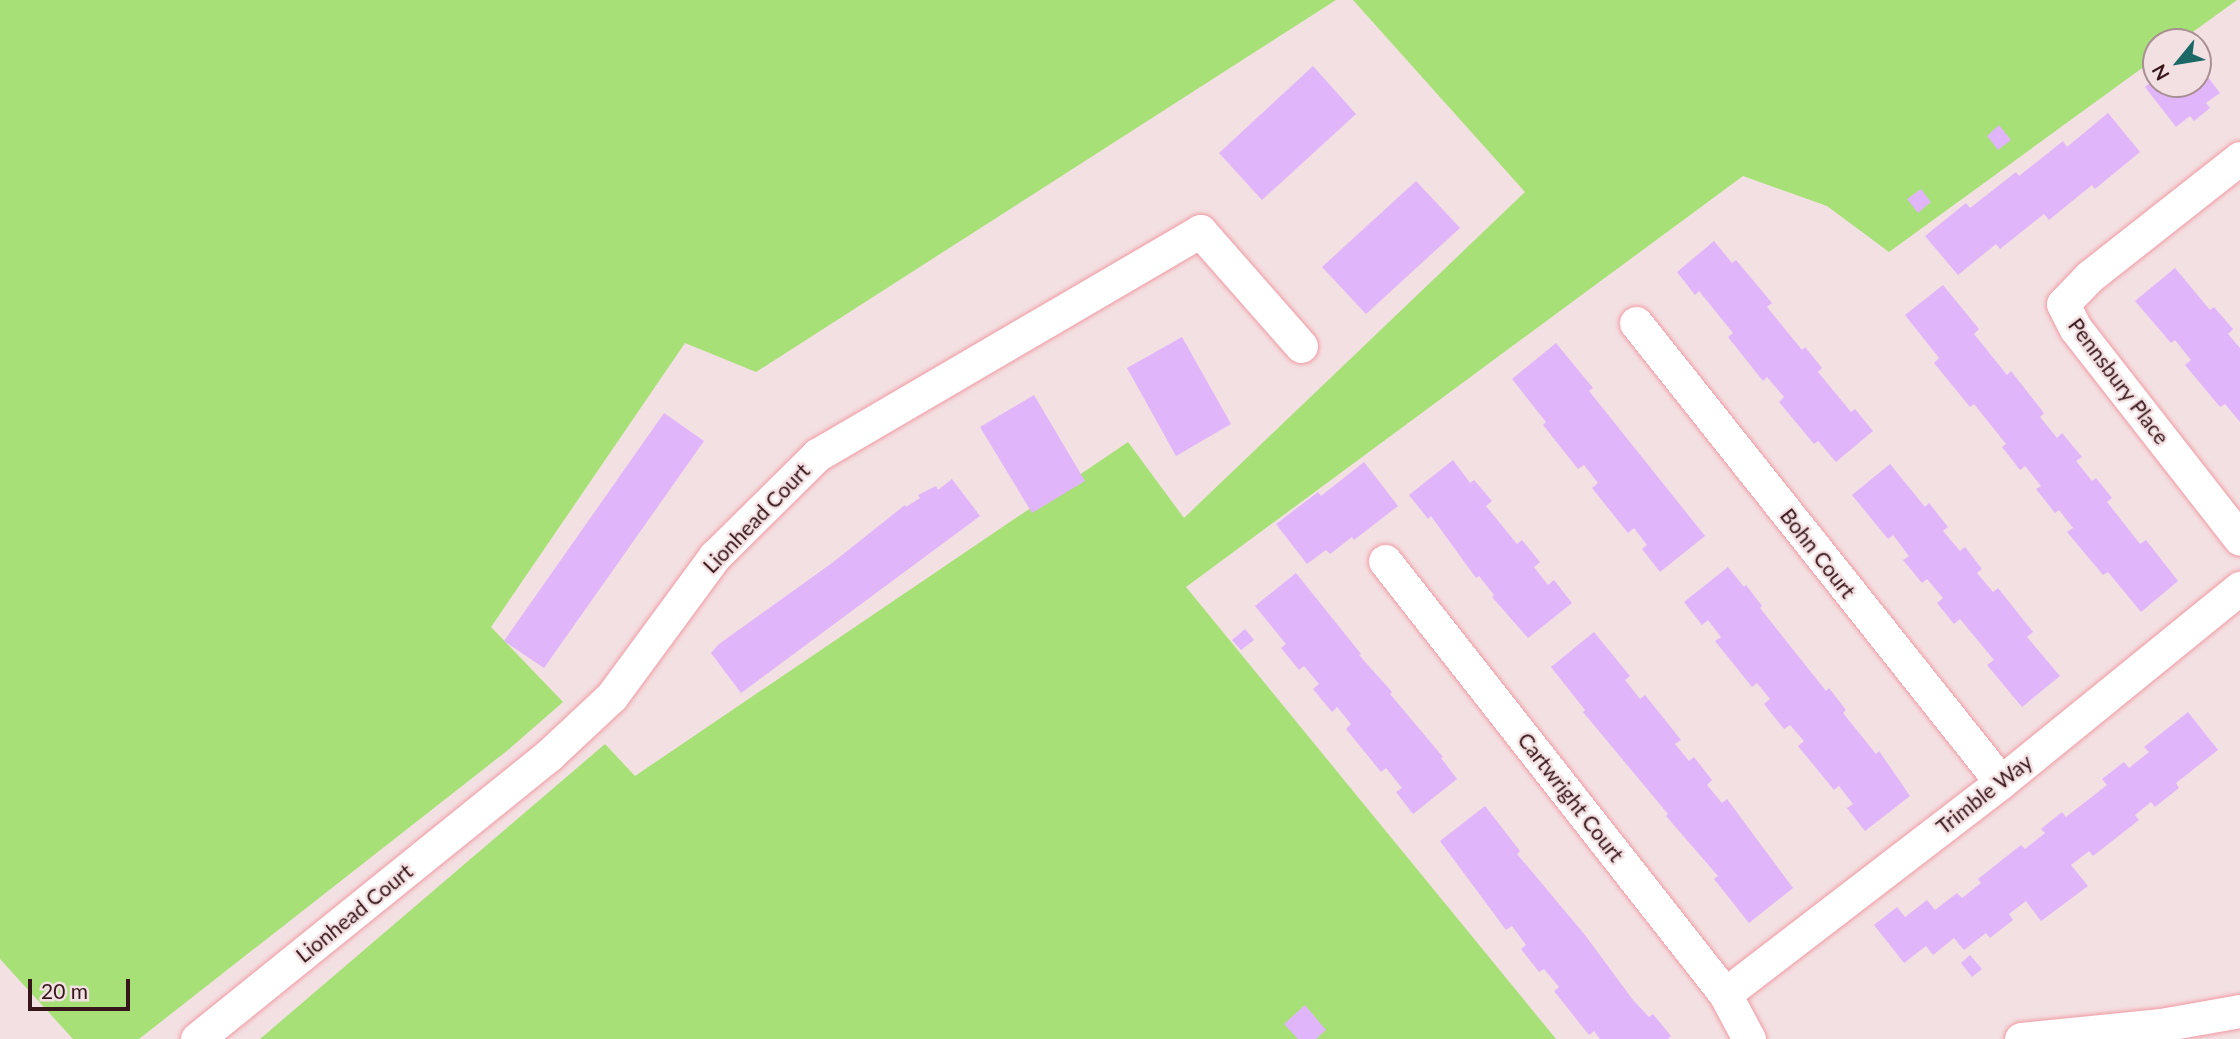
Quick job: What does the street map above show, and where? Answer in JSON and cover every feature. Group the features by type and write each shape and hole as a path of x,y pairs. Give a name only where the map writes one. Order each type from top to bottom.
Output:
{"street":[{"name":"Pennsbury Place","path":"2240,158 2089,277 2063,304 2076,329 2240,539"},
{"name":"Lionhead Court","path":"197,1039 549,755 612,696 715,556 817,455 1200,231 1301,346"},
{"name":"Bohn Court","path":"1636,323 2001,782"},
{"name":"Cartwright Court","path":"1385,561 1725,995 1749,1039"},
{"name":"Trimble Way","path":"1725,995 2001,782 2240,588"},
{"path":"2021,1039 2161,1025 2240,1012"}],"green space":[{"path":"0,0 1336,0 756,372 685,343 491,627 563,702 508,750 139,1039 73,1039 0,959"},
{"path":"1353,0 2237,0 2198,28 2142,28 2142,68 1889,252 1827,206 1743,176 1186,587 1556,1039 260,1039 605,744 635,776 1128,442 1184,518 1525,192"}],"building":[{"path":"1313,66 1356,114 1262,200 1219,153"},
{"path":"2212,82 2220,93 2206,103 2210,108 2194,121 2190,116 2176,127 2154,98 2212,98"},
{"path":"2108,113 2140,152 2095,189 2092,185 2049,220 2044,214 2000,249 1996,244 1958,275 1925,236 1966,203 1970,208 2016,172 2019,176 2063,141 2067,147"},
{"path":"1999,125 2011,140 1998,150 1987,136"},
{"path":"1416,181 1460,228 1366,314 1322,267"},
{"path":"1921,189 1931,202 1918,213 1907,199"},
{"path":"1714,241 1732,263 1736,260 1772,303 1767,307 1802,350 1805,347 1822,368 1818,372 1851,412 1855,409 1873,431 1836,462 1818,441 1814,444 1779,402 1784,397 1767,377 1763,381 1728,337 1733,333 1699,291 1695,295 1677,272"},
{"path":"2175,268 2210,310 2214,307 2233,329 2228,334 2240,348 2240,422 2225,404 2220,407 2185,365 2191,360 2175,340 2171,343 2135,301"},
{"path":"1943,285 1979,329 1974,334 2007,375 2011,371 2044,413 2040,417 2057,438 2062,433 2082,457 2076,461 2092,481 2096,478 2112,498 2107,502 2140,544 2146,540 2178,581 2141,612 2108,572 2103,575 2067,532 2073,528 2059,510 2055,513 2036,489 2041,486 2025,466 2020,470 2002,447 2006,444 1974,404 1970,407 1934,363 1939,358 1905,315"},
{"path":"1182,337 1231,424 1176,456 1127,368"},
{"path":"1556,343 1593,388 1589,391 1705,536 1660,572 1642,549 1647,545 1634,528 1628,533 1592,488 1598,483 1584,465 1578,469 1543,425 1546,422 1512,379"},
{"path":"1034,395 1085,481 1032,513 980,427"},
{"path":"664,413 704,441 544,668 504,641"},
{"path":"1453,460 1470,483 1474,480 1492,501 1486,506 1517,544 1522,540 1540,562 1534,567 1548,585 1554,580 1572,603 1528,638 1492,597 1494,595 1479,576 1476,578 1431,516 1428,519 1409,495"},
{"path":"1364,462 1398,506 1354,540 1352,537 1330,554 1326,550 1307,564 1276,524 1318,492 1321,496"},
{"path":"1890,464 1925,507 1929,503 1948,527 1943,531 1960,551 1965,547 1982,569 1977,573 1993,592 1998,588 2033,632 2027,637 2060,676 2022,707 1987,665 1994,660 1960,619 1954,624 1937,603 1943,598 1927,579 1922,583 1903,560 1909,556 1893,535 1888,539 1852,495"},
{"path":"952,479 980,516 741,693 711,653 719,644 832,563 905,505 906,507 920,498 918,495 936,486 938,490"},
{"path":"1728,567 1744,587 1746,585 1762,606 1760,608 1826,691 1829,688 1846,710 1843,713 1876,754 1879,751 1910,796 1865,831 1847,808 1853,804 1839,786 1834,790 1798,746 1804,741 1790,725 1784,729 1764,704 1770,699 1757,683 1752,687 1715,641 1721,637 1708,620 1702,625 1684,602"},
{"path":"1296,573 1443,757 1441,758 1457,779 1413,814 1396,792 1402,788 1386,768 1381,772 1346,729 1351,724 1337,707 1332,712 1313,689 1319,684 1304,666 1299,670 1281,648 1286,644 1255,606"},
{"path":"1245,629 1254,640 1241,650 1232,640"},
{"path":"1594,632 1630,676 1625,680 1640,699 1645,695 1681,740 1675,744 1689,761 1694,757 1712,780 1707,785 1722,803 1727,799 1793,888 1749,923 1714,879 1718,876 1666,816 1668,814 1583,712 1585,710 1551,667"},
{"path":"2188,712 2218,750 2176,783 2179,788 2155,807 2151,802 2135,815 2139,820 2093,856 2089,851 2071,865 2088,886 2041,921 2026,901 2009,914 2013,920 1990,938 1986,933 1964,950 1954,938 1933,955 1926,946 1904,963 1874,925 1897,907 1905,917 1927,900 1935,910 1957,893 1962,898 1981,883 1978,879 2021,845 2025,849 2045,833 2041,829 2062,812 2066,817 2107,785 2102,779 2124,762 2129,768 2149,752 2144,747"},
{"path":"1485,806 1520,851 1517,854 1585,935 1633,1000 1649,1017 1653,1014 1671,1036 1668,1039 1600,1039 1594,1031 1589,1035 1554,991 1559,987 1544,969 1539,972 1521,949 1526,945 1512,926 1506,930 1440,841"},
{"path":"1970,955 1982,969 1972,977 1961,963"},
{"path":"1305,1005 1326,1030 1316,1039 1298,1039 1284,1024"}]}
